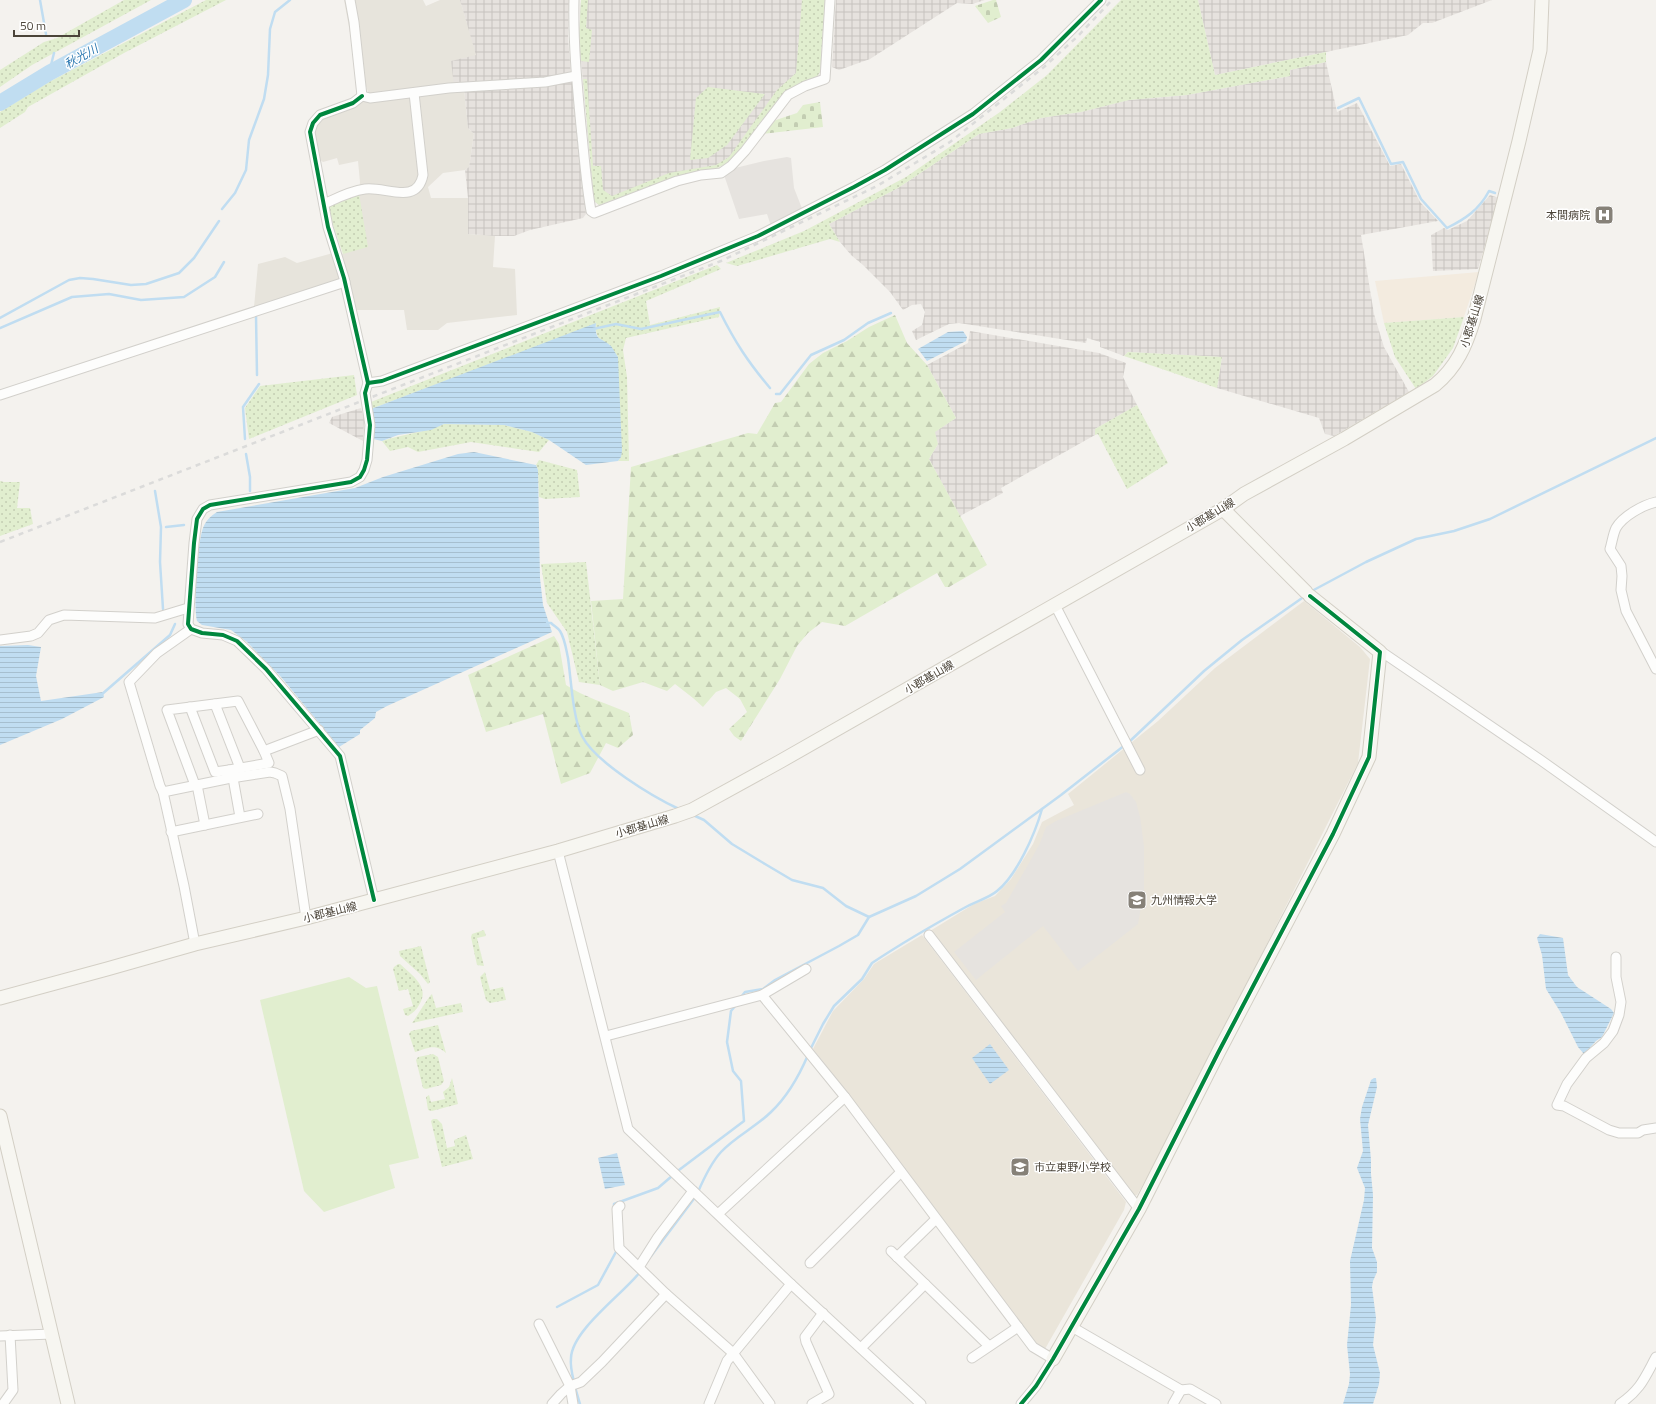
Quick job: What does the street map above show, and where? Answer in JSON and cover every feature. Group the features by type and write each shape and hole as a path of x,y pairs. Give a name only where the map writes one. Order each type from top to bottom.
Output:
{"main road":[{"name":"小郡基山線","path":"0,998 195,944 306,918 558,851 692,810 781,761 1223,509 1244,494 1344,439 1435,385 1457,361 1465,346 1474,319 1519,141 1540,50 1542,0"},
{"path":"1053,1359 1139,1209 1218,1053 1333,834 1368,757 1380,652 1308,594 1223,509"},
{"path":"0,1116 68,1404"}],"street":[{"path":"350,0 354,22 362,96"},
{"path":"574,0 573,37 576,76 587,188 591,211 594,213 677,181 701,175 721,173 731,166 745,151 788,95 805,86 825,79 830,0"},
{"path":"368,383 382,381 661,276 758,236 847,191 885,170 973,114 1041,60 1101,0"},
{"path":"362,96 370,98 483,85 545,82 576,76"},
{"path":"324,204 348,193 366,188 398,192 418,189 423,175 414,93"},
{"path":"362,96 353,103 320,115 313,123 310,132 328,227 345,282 368,383 365,393 370,425 367,460 364,470 360,478 351,482 210,505 203,509 197,519 188,608 188,624 191,629 202,633 223,635 237,641 266,669 340,756 374,900"},
{"path":"0,395 345,282"},
{"path":"1656,502 1634,511 1617,527 1610,549 1621,566 1621,590 1626,611 1656,669"},
{"path":"1055,605 1140,770"},
{"path":"0,640 31,636 38,633 49,620 64,615 155,618 188,608"},
{"path":"191,629 158,653 130,682 163,792 195,944"},
{"path":"1364,640 1542,760 1656,842"},
{"path":"190,707 215,772 231,775 240,768 269,762 238,701 215,704 190,707 167,710 196,785 205,825"},
{"path":"215,704 240,768"},
{"path":"264,751 319,730"},
{"path":"163,792 196,785 231,775 275,772 282,776 290,809 306,918"},
{"path":"231,775 240,817"},
{"path":"171,832 258,814"},
{"path":"558,851 606,1036 628,1129 791,1284 921,1404"},
{"path":"929,935 1139,1209"},
{"path":"1616,957 1616,977 1621,1002 1619,1015 1613,1031 1604,1043 1586,1058 1567,1084 1557,1105 1564,1106 1609,1130 1619,1133 1638,1133 1643,1130 1656,1128"},
{"path":"606,1036 762,995 806,969"},
{"path":"762,995 845,1097 1033,1347 1053,1359 1036,1386 1021,1404"},
{"path":"718,1214 845,1097"},
{"path":"810,1263 901,1172"},
{"path":"639,1267 658,1237 693,1191"},
{"path":"620,1206 617,1209 619,1248 666,1294 733,1353 770,1404"},
{"path":"936,1219 894,1254 989,1346"},
{"path":"709,1404 727,1361 791,1284"},
{"path":"861,1348 925,1284"},
{"path":"552,1404 570,1386 581,1382 602,1362 666,1294"},
{"path":"812,1404 829,1394 805,1338 823,1313"},
{"path":"539,1324 570,1386 573,1404"},
{"path":"972,1358 1018,1327"},
{"path":"1072,1327 1182,1390 1190,1389 1216,1404"},
{"path":"0,1336 52,1334"},
{"path":"3,1404 13,1390 10,1335"},
{"path":"1620,1404 1632,1396 1640,1388 1656,1357"},
{"path":"1173,1404 1182,1390"}],"shaded area":[{"path":"344,0 423,0 426,6 440,0 460,0 477,56 451,61 464,88 468,128 474,134 469,167 465,170 443,173 428,187 431,198 468,198 468,234 495,236 493,267 515,269 517,315 447,323 438,330 407,330 404,310 356,310 349,283 254,307 258,264 285,257 297,263 333,253 343,254 359,194 360,182 358,161 339,165 337,158 323,162 319,159 313,130 321,118 372,96 368,92 366,86 356,88 353,49"},
{"path":"460,0 569,0 568,38 571,74 543,80 454,86 451,61 476,55"},
{"path":"581,0 825,0 820,72 816,78 784,93 732,161 676,177 599,205 594,201 579,39"},
{"path":"836,0 985,0 972,4 957,3 870,59 839,70 832,67"},
{"path":"1198,0 1492,0 1432,23 1423,23 1408,35 1215,75"},
{"path":"1326,62 1337,112 1357,103 1390,166 1401,164 1420,202 1438,221 1361,235 1374,314 1384,347 1409,392 1334,436 1325,434 1319,418 1217,388 1222,357 1128,352 1124,356 1100,347 1100,342 1087,338 1086,343 959,323 949,324 916,340 912,331 922,325 925,312 921,304 912,305 903,310 890,292 851,255 840,242 829,224 898,188 979,134 1012,128 1041,118 1081,112 1129,100 1187,95 1290,76 1290,70"},
{"path":"572,81 586,214 583,218 530,230 514,236 468,234 468,198 465,170 469,167 474,134 468,128 464,88"},
{"path":"787,157 791,158 794,188 803,211 771,226 767,214 739,219 724,175 731,169"},
{"path":"1490,195 1499,198 1478,269 1433,271 1431,235 1444,228 1448,230 1467,221"},
{"path":"1479,272 1464,317 1384,323 1375,281"},
{"path":"970,331 1099,353 1126,363 1123,377 1137,405 1095,429 1095,435 1001,488 1003,493 960,516 929,459 938,444 934,432 956,418 927,365 968,343"},
{"path":"361,408 364,418 363,441 329,423 332,417"},
{"name":"九州情報大学","path":"1304,601 1360,647 1370,659 1358,763 1164,1148 1137,1195 1132,1196 930,931 974,904 995,896 1011,879 1033,844 1042,822 1074,805 1068,794 1158,721 1215,668"},
{"path":"1126,792 1130,794 1136,802 1140,817 1144,846 1144,890 1138,924 1078,971 1043,926 976,980 954,952 1005,912 1001,906 1006,903 1033,856 1046,827 1056,821"},
{"path":"922,935 1126,1202 1124,1210 1045,1349 1036,1344 813,1049 833,1011 864,979 874,964"}],"green space":[{"path":"124,0 151,0 32,65 0,87 0,70 44,42 57,38"},
{"path":"206,0 226,0 124,53 28,107 25,112 0,128 0,112 49,82"},
{"path":"581,0 588,0 586,28 592,30 589,62 581,61 579,39"},
{"path":"802,0 825,0 820,72 816,78 784,93 732,161 713,170 676,177 599,205 594,201 583,79 587,79 593,166 601,166 603,190 612,196 669,173 716,165 729,157 777,90 796,73"},
{"path":"996,0 1001,17 988,23 975,6"},
{"path":"1121,0 1198,0 1215,75 1326,52 1326,62 1290,70 1290,76 1187,95 1129,100 1081,112 1041,118 1012,128 979,134 898,188 829,224 840,242 830,239 737,266 726,263 804,231 906,177 1000,112 1047,75"},
{"path":"708,87 765,94 727,145 708,158 690,160 696,98"},
{"path":"820,102 823,127 762,134 773,121 797,113 803,105"},
{"path":"359,194 368,247 343,254 328,210 331,205"},
{"path":"717,265 721,269 646,301 650,325 720,307 719,317 626,338 623,350 627,377 629,461 618,461 621,457 610,345 598,338 596,324 371,409 371,402"},
{"path":"895,315 907,343 927,365 956,418 935,432 938,444 929,459 987,565 949,587 945,587 937,573 845,626 822,622 808,633 797,646 780,679 741,741 734,736 729,729 747,712 740,699 726,688 716,692 703,707 675,684 667,691 643,682 613,691 600,685 591,601 623,599 631,467 748,433 757,434 775,403 781,402 809,364 823,353 847,341 869,327"},
{"path":"1464,317 1453,348 1433,376 1416,389 1395,357 1384,323"},
{"path":"1128,352 1222,357 1217,388 1124,356"},
{"path":"354,375 357,395 249,439 245,408 260,386"},
{"path":"1137,405 1168,463 1127,489 1098,434 1095,435 1095,429"},
{"path":"444,424 504,425 532,432 549,440 539,452 471,442 418,452 408,447 390,451 382,441"},
{"path":"539,460 577,470 580,497 545,499 539,497 538,470 536,465"},
{"path":"0,481 20,482 17,508 30,508 33,524 0,536"},
{"path":"586,562 600,685 579,682 567,632 547,603 541,564"},
{"path":"554,636 559,644 566,685 588,697 629,713 633,735 618,748 606,743 590,773 561,784 543,714 486,732 468,675"},
{"path":"484,930 486,936 477,938 484,966 477,965 471,937 472,934"},
{"path":"421,946 430,982 428,984 420,974 400,956 399,951"},
{"path":"400,964 414,977 423,993 422,999 418,1006 408,1016 405,1015 403,1009 413,1006 408,989 399,991 393,969"},
{"path":"485,972 490,990 503,987 506,1000 490,1003 486,1000 480,977"},
{"path":"349,977 366,988 377,986 419,1158 389,1165 395,1188 324,1212 304,1191 260,1000"},
{"path":"432,994 436,1008 461,1003 463,1012 412,1023"},
{"path":"438,1025 446,1053 435,1047 415,1052 409,1034 411,1031"},
{"path":"433,1054 438,1057 444,1081 441,1085 426,1089 423,1088 416,1060 418,1057"},
{"path":"452,1078 458,1104 432,1111 428,1110 426,1097 429,1095 431,1102 445,1099 443,1092 449,1087"},
{"path":"433,1119 437,1119 442,1124 447,1148 455,1146 454,1140 466,1135 473,1159 442,1167 431,1121"}],"water":[{"path":"596,323 597,336 611,346 618,357 622,451 621,457 618,461 586,465 549,440 532,432 504,425 444,424 431,430 398,435 382,441 373,439 371,409"},
{"path":"963,331 967,337 966,341 927,361 918,349 948,332"},
{"path":"474,452 536,465 538,470 540,578 543,605 552,632 387,706 376,712 375,718 360,730 360,734 339,747 281,677 247,642 231,630 202,625 197,621 195,602 197,560 201,536 206,523 217,512 355,488 383,477 458,454"},
{"path":"28,645 41,647 36,676 41,701 103,692 104,697 62,719 0,745 0,646"},
{"path":"1540,934 1563,938 1568,975 1577,987 1611,1009 1614,1013 1602,1037 1596,1041 1584,1054 1578,1047 1561,1013 1546,989 1542,955 1537,938"},
{"path":"990,1044 1009,1070 990,1084 972,1058"},
{"path":"1376,1078 1377,1087 1368,1125 1373,1195 1372,1248 1377,1262 1377,1272 1372,1287 1376,1318 1373,1345 1380,1373 1379,1384 1373,1404 1343,1404 1349,1384 1350,1374 1347,1345 1351,1305 1350,1261 1364,1200 1365,1188 1357,1168 1363,1151 1360,1119 1362,1107 1371,1080"},
{"path":"617,1153 625,1185 605,1189 598,1158"}],"waterway":[{"path":"40,0 46,34"},
{"name":"秋光川","path":"0,103 49,73 184,0"},
{"path":"222,209 235,193 246,170 249,140 264,99 268,75 270,29 275,12 290,0"},
{"path":"49,73 54,53"},
{"path":"1338,108 1359,98 1391,164 1403,162 1421,199 1447,228 1460,221 1476,209 1489,191 1495,193"},
{"path":"0,318 69,280 80,278 93,279 131,285 146,284 179,273 194,258 219,221"},
{"path":"0,328 72,297 109,294 141,300 184,297 215,277 224,262"},
{"path":"593,329 616,324 641,329 720,312 742,352 770,388"},
{"path":"776,394 780,394 811,355 844,340 868,323 891,313"},
{"path":"256,316 257,375"},
{"path":"245,439 243,407 259,384"},
{"path":"1310,592 1366,562 1416,539 1454,531 1490,519 1656,438"},
{"path":"246,454 250,477 250,491"},
{"path":"155,491 161,527 160,562 163,609"},
{"path":"166,527 184,525"},
{"path":"1129,742 1204,671 1242,640 1305,596"},
{"path":"547,623 551,623 558,629 563,637 568,658 576,720 582,736 589,746 599,757 626,778 679,809"},
{"path":"101,695 170,635 175,624"},
{"path":"741,997 745,992 763,989 775,980 858,935 869,917 916,896 960,869 1061,795 1125,745"},
{"path":"810,1050 834,1006 862,979 872,963 941,921 986,898 997,891 1004,884 1018,865 1030,842 1042,809"},
{"path":"693,815 704,820 732,844 792,880 823,888 846,906 869,917"},
{"path":"614,1207 614,1204 658,1188 679,1170 744,1121 741,1081 733,1071 727,1042 731,1011 736,1005"},
{"path":"698,1192 705,1176 717,1156 733,1141 765,1117 783,1099 801,1071 808,1055"},
{"path":"651,1256 696,1196"},
{"path":"557,1307 598,1285 617,1250"},
{"path":"574,1382 571,1358 574,1347 580,1336 589,1324 640,1272"},
{"path":"575,1387 580,1404"}],"railway":[{"path":"0,542 721,261 877,186 950,142 1044,67 1078,36 1112,0"}],"cycle path":[{"path":"368,383 382,381 661,276 758,236 854,187 885,170 973,114 1041,60 1101,0"},
{"path":"362,96 353,103 320,115 313,123 310,132 328,227 344,278 368,383 365,393 370,425 367,460 364,470 360,477 351,482 210,505 203,509 197,519 188,624 191,629 202,633 223,635 237,641 266,669 340,756 374,900"},
{"path":"1021,1404 1036,1386 1053,1359 1139,1209 1218,1053 1333,834 1369,757 1380,652 1310,596"}],"place":[{"name":"本間病院","path":"1604,215"},
{"name":"九州情報大学","path":"1137,900"},
{"name":"市立東野小学校","path":"1020,1167"}]}
